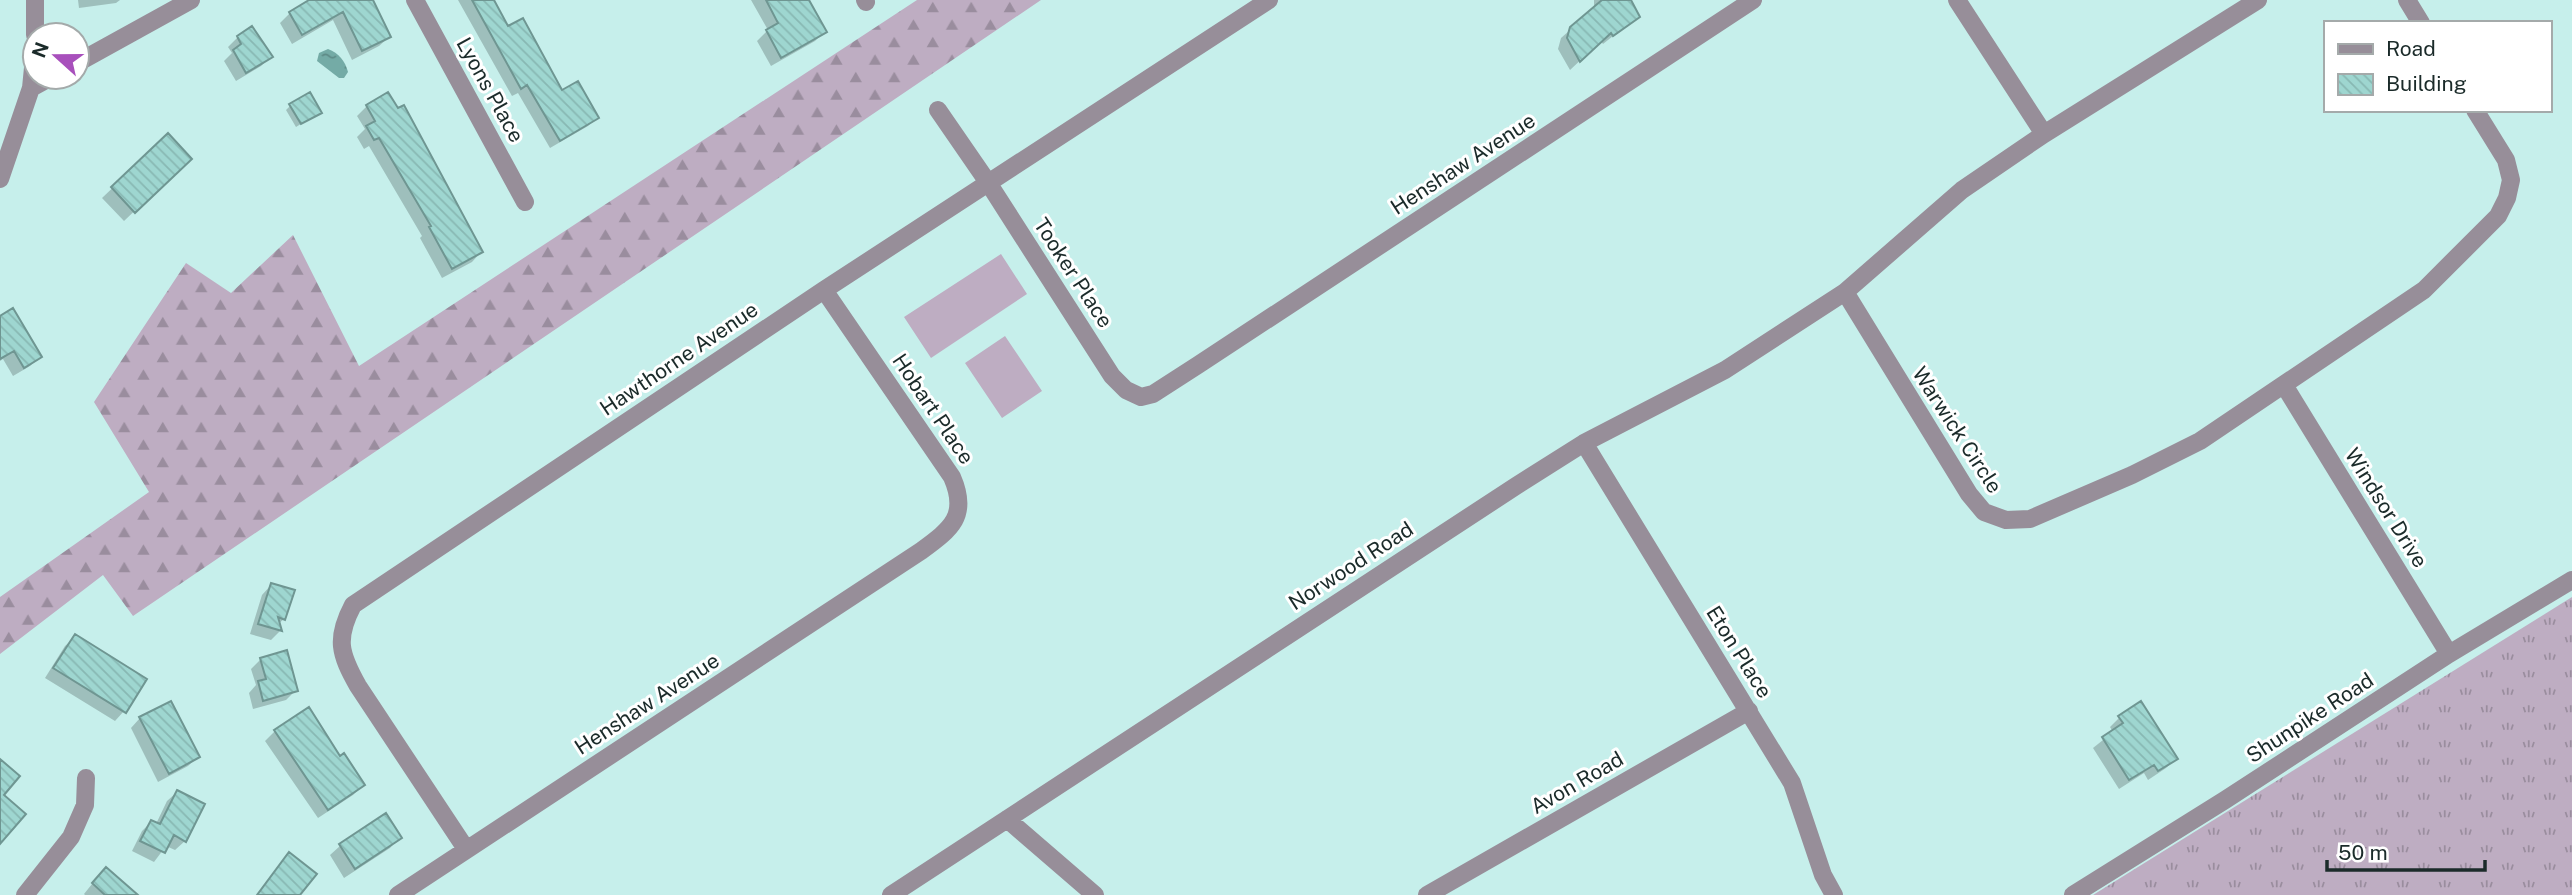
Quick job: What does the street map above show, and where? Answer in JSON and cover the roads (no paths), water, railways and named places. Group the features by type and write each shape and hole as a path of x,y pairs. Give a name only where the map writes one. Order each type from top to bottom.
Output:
{"street":[{"path":"35,0 35,21"},
{"path":"91,55 191,0"},
{"name":"Lyons Place","path":"415,0 525,202"},
{"name":"Hawthorne Avenue","path":"466,849 345,664 340,644 343,624 353,605 824,290 1269,0"},
{"name":"Henshaw Avenue","path":"1198,365 1753,0"},
{"path":"1957,0 2044,134"},
{"path":"1844,292 1962,190 2044,134 2258,0"},
{"path":"2407,0 2420,21"},
{"path":"0,179 30,91"},
{"name":"Tooker Place","path":"938,110 989,184 1112,376 1126,390 1142,397 1153,394 1198,365"},
{"name":"Warwick Circle","path":"1844,292 1969,494 1984,512 2006,520 2029,519 2132,475 2200,441 2424,290 2498,216 2507,198 2511,180 2506,160 2476,112"},
{"name":"Hobart Place","path":"824,290 952,477 959,492 958,514 949,528 921,551"},
{"name":"Norwood Road","path":"891,895 1584,443 1725,370 1844,292"},
{"name":"Windsor Drive","path":"2284,385 2449,654"},
{"name":"Eton Place","path":"1584,443 1792,783 1823,875 1834,895"},
{"name":"Henshaw Avenue","path":"398,895 921,551"},
{"name":"Shunpike Road","path":"2073,895 2449,654 2572,580"},
{"name":"Avon Road","path":"1427,895 1749,712"},
{"path":"25,895 71,837 85,805 86,778"},
{"path":"1007,820 1095,895"}],"water":[{"path":"328,49 338,55 345,64 348,72 344,78 339,78 317,61 319,53"}]}
